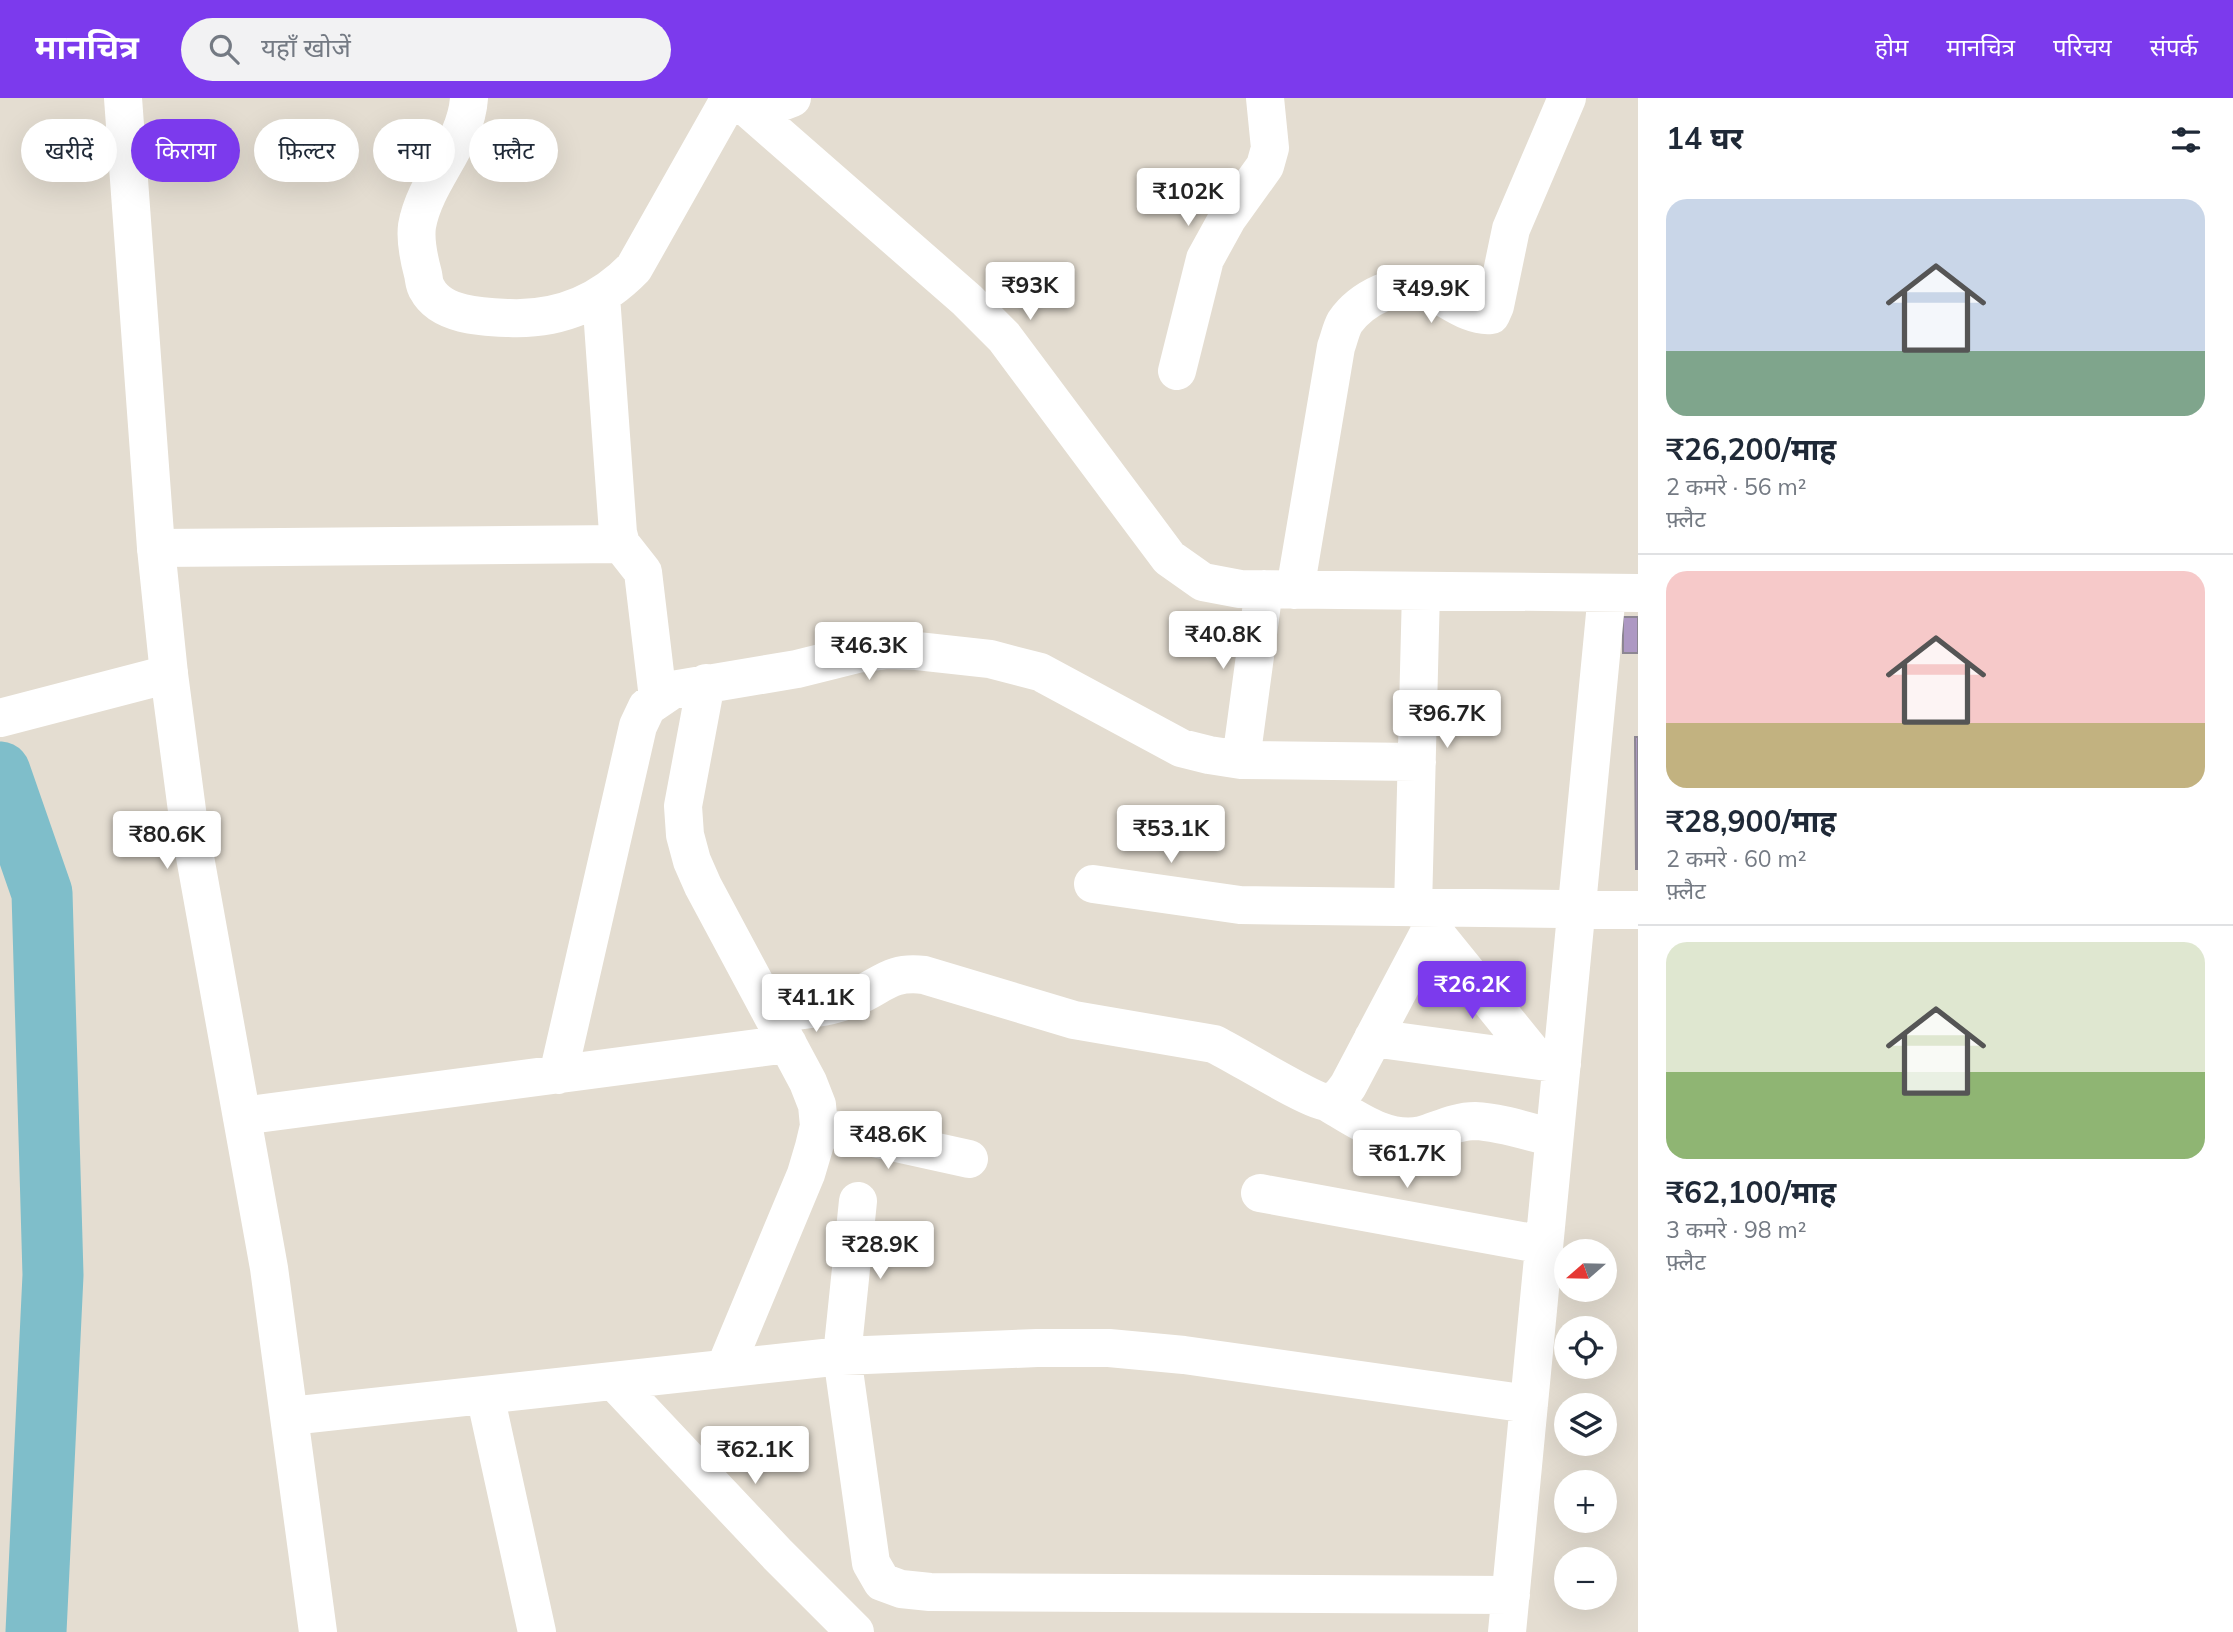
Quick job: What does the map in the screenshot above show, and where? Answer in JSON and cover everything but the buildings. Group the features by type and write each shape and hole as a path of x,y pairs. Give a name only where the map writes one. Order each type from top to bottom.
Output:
{"street":[{"path":"122,98 156,548 169,674 188,818 269,1268 318,1632"},
{"path":"469,98 468,114 462,129 427,199 417,226 418,257 427,290 445,307 474,315 510,318 541,317 572,310 617,286 634,268 739,103"},
{"path":"739,103 792,98"},
{"path":"1177,371 1205,259 1227,219 1265,166 1270,148 1265,98"},
{"path":"1241,760 1336,347 1345,323 1366,299 1394,288 1424,288 1479,316 1491,314 1511,229 1567,98"},
{"path":"739,103 957,292 1004,337 1169,558 1203,582 1240,589 1622,593 1576,909 1550,1062 1555,1138 1509,1614 930,1592 901,1589 881,1583 871,1563 842,1356 858,1201"},
{"path":"601,296 618,533 621,544 643,572 658,698"},
{"path":"156,548 621,544"},
{"path":"1327,1102 1339,1098 1348,1086 1429,915 1417,762 1421,591"},
{"path":"558,1074 638,726 647,706 672,690 797,669 857,654 888,650 917,651 990,660 1040,672 1181,748 1241,760 1417,762"},
{"path":"0,718 169,674"},
{"path":"706,683 683,806 685,835 703,886 808,1082 817,1105 819,1126 806,1174 725,1368"},
{"path":"1093,884 1240,905 1429,915 1576,909 1638,910"},
{"path":"1429,915 1550,1062"},
{"path":"242,1116 558,1074 780,1029 834,1004 853,999 892,976 906,973 924,975 1074,1020 1214,1044 1378,1131 1394,1136 1409,1137 1471,1121 1555,1138"},
{"path":"1373,1038 1550,1062"},
{"path":"819,1126 969,1159"},
{"path":"1260,1193 1544,1245"},
{"path":"290,1416 842,1356 1037,1348 1110,1348 1184,1355 1529,1404"},
{"path":"614,1381 855,1632"},
{"path":"485,1395 537,1632"}],"waterway":[{"path":"0,772 42,893 53,1275 36,1632"}]}
